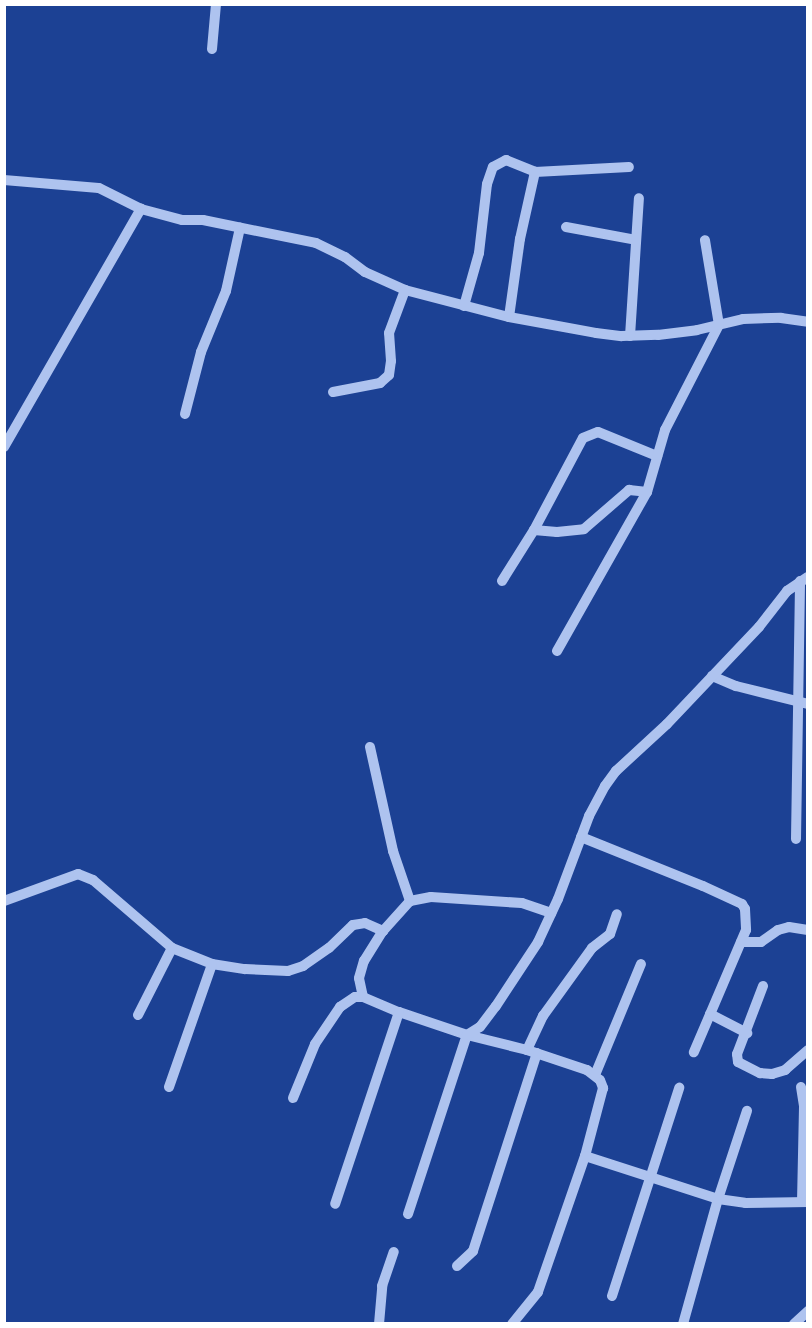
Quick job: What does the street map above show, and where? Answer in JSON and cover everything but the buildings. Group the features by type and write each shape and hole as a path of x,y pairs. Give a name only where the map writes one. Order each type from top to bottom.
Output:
{"street":[{"path":"212,49 216,4"},
{"path":"464,306 478,252 487,184 493,167 506,160 535,172 629,167"},
{"path":"509,317 520,239 535,172"},
{"path":"4,180 99,188 141,209 182,220 203,220 316,243 345,257 365,273 405,290 509,317 596,333 630,336 697,330 743,319 781,318 807,322"},
{"path":"630,336 639,198"},
{"path":"4,447 141,209"},
{"path":"566,227 636,240"},
{"path":"185,414 201,352 226,291 240,228"},
{"path":"557,651 647,492 665,430 718,325 705,240"},
{"path":"333,392 380,383 389,375 391,361 389,333 405,290"},
{"path":"502,581 534,530 583,438 598,432 657,456"},
{"path":"534,530 557,532 584,529 629,490 647,492"},
{"path":"408,1214 467,1035 480,1026 496,1006 538,942 589,816 610,778 668,724 759,627 787,591 804,579"},
{"path":"796,839 802,703 804,579"},
{"path":"712,676 802,703"},
{"path":"370,747 393,851 410,901"},
{"path":"581,837 742,904 747,914 748,924 694,1052"},
{"path":"4,901 78,874 93,880 172,948 212,964 288,971 303,966 329,948 353,925 365,923 383,931"},
{"path":"363,997 359,978 364,962 383,931 410,901 431,897 522,903 551,914"},
{"path":"458,1266 473,1251 543,1016 592,948 610,934 617,914"},
{"path":"741,942 761,942 778,930 789,927 807,930"},
{"path":"138,1015 172,948"},
{"path":"169,1087 212,964"},
{"path":"595,1074 641,964"},
{"path":"763,986 747,1033 737,1054 738,1062 760,1073 772,1074 785,1070 807,1050"},
{"path":"293,1098 327,1023 348,1002 363,997 467,1035 532,1052 595,1074 603,1088 585,1156 538,1292 512,1323"},
{"path":"335,1204 399,1012"},
{"path":"710,1014 747,1033"},
{"path":"585,1156 718,1199 745,1203 805,1202 804,1107 801,1087"},
{"path":"612,1296 679,1088"},
{"path":"683,1323 718,1199 747,1111"},
{"path":"379,1323 382,1286 394,1252"},
{"path":"794,1323 807,1311"}]}
